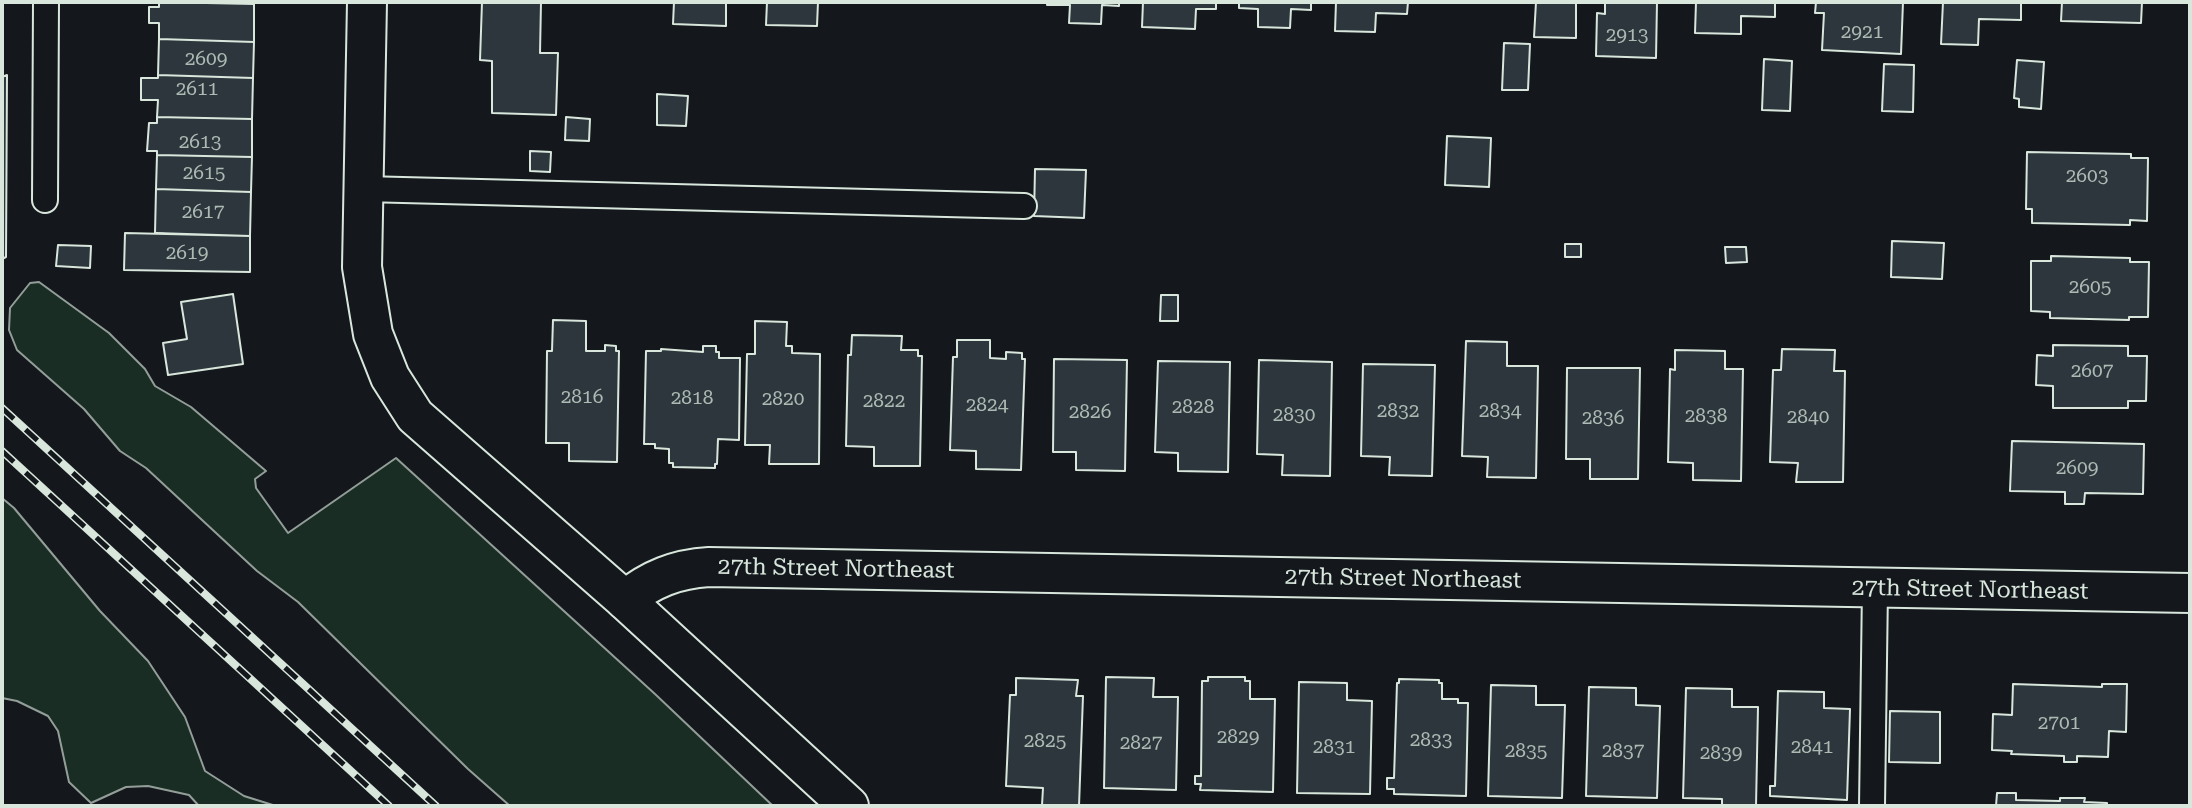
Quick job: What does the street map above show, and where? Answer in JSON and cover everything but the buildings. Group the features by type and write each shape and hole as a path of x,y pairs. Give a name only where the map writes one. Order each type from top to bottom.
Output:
{"street":[{"path":"367,2 362,267 373,334 396,386 415,416 625,600 849,806"},
{"name":"27th Street Northeast","path":"625,600 642,586 664,575 709,567 2190,593"}],"lane":[{"path":"45,200 46,2"},
{"path":"364,190 1024,206"},
{"path":"1872,806 1875,588"}],"green space":[{"path":"39,282 109,333 145,369 155,386 191,407 266,471 255,479 256,488 288,533 396,458 655,694 773,806 510,806 468,769 298,602 257,571 146,468 120,451 84,409 17,350 9,330 10,308 30,283"},
{"path":"2,498 14,508 100,611 148,661 185,717 205,771 244,796 276,806 199,806 189,795 148,786 126,787 91,803 69,782 58,731 48,716 17,701 2,698"}],"railway":[{"path":"2,408 436,806"},
{"path":"2,451 389,806"}]}
